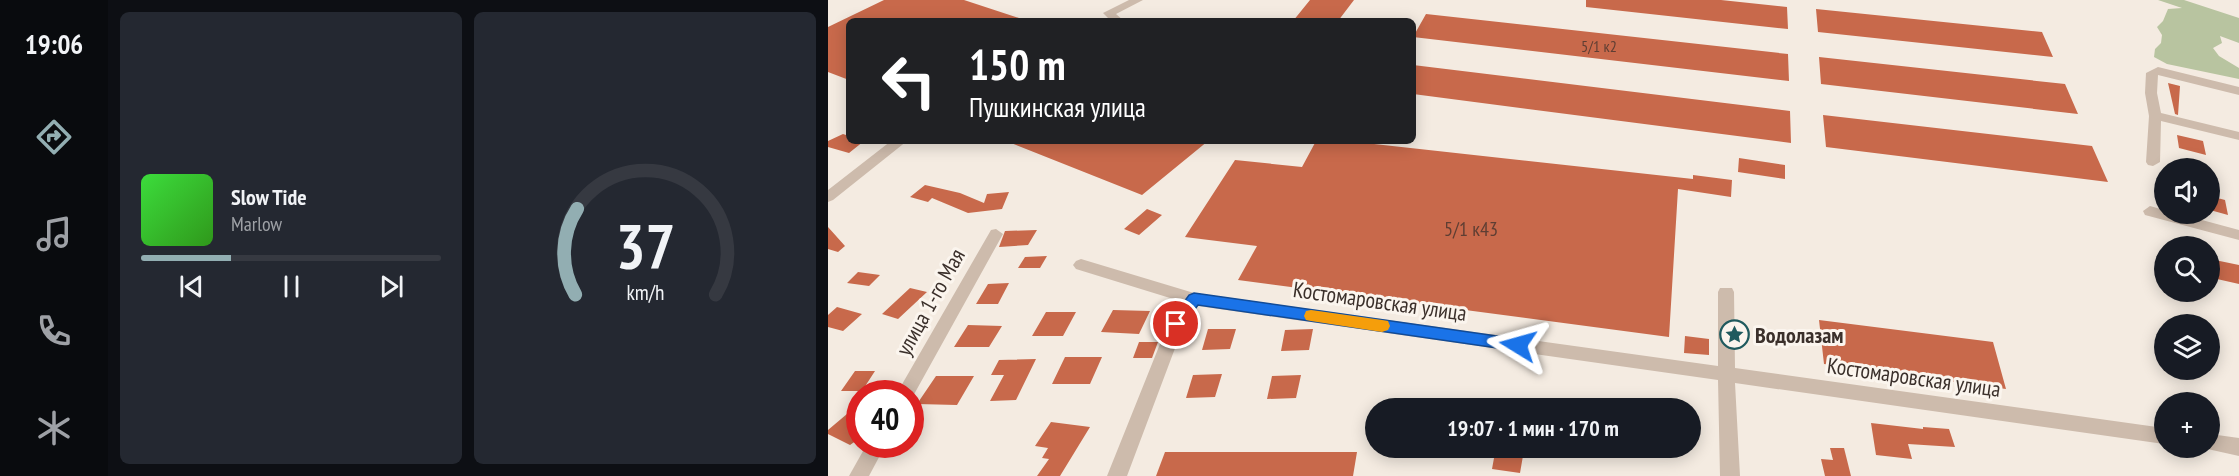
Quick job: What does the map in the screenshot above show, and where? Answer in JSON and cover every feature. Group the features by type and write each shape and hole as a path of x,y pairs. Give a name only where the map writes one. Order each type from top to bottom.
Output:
{"street":[{"path":"1114,18 1108,13 1138,0"},
{"path":"2153,162 2155,116 2151,93 2152,73 2158,71 2239,91"},
{"path":"2155,116 2239,136"},
{"path":"828,197 896,144"},
{"path":"2150,211 2239,235"},
{"name":"улица 1-го Мая","path":"913,380 996,234"},
{"name":"Костомаровская улица","path":"1081,265 1194,299 2154,435"},
{"path":"1726,292 1726,375 1730,476"},
{"path":"1117,476 1176,324 1194,299"},
{"path":"2220,444 2238,448"},
{"path":"859,476 869,458"}],"green space":[{"path":"2158,0 2184,0 2239,18 2239,43 2220,36 2222,43 2213,48 2219,56 2239,68 2239,79 2167,64 2154,57 2162,35 2157,27 2163,21 2168,9 2182,8"}],"building":[{"path":"884,0 964,0 1019,18 847,18"},
{"path":"1310,0 1354,0 1340,18 1295,18"},
{"path":"1586,0 1721,0 1787,7 1788,29 1586,7"},
{"path":"1816,9 2042,32 2053,57 1818,32"},
{"path":"1426,14 1788,54 1789,81 1416,37 1416,32"},
{"path":"846,18 846,79 828,72 828,27"},
{"path":"1819,57 2065,84 2078,114 1821,84"},
{"path":"1416,65 1790,111 1791,143 1416,94"},
{"path":"2168,83 2180,86 2178,115 2175,114"},
{"path":"1823,115 2092,146 2108,182 1826,147"},
{"path":"843,134 846,135 846,144 860,144 849,153 828,147 828,141"},
{"path":"2177,135 2203,141 2206,155 2179,148"},
{"path":"1014,144 1204,144 1142,195"},
{"path":"1314,144 1374,144 1693,179 1693,175 1732,180 1731,197 1678,189 1669,337 1238,280 1257,246 1185,237 1235,160 1302,167"},
{"path":"1739,158 1785,165 1785,179 1738,172"},
{"path":"925,185 960,193 984,203 987,194 1009,192 1002,209 968,213 932,198 928,202 910,197"},
{"path":"2220,199 2225,200 2228,215 2220,213"},
{"path":"1147,209 1162,215 1139,235 1124,229"},
{"path":"828,227 845,246 838,252 828,249"},
{"path":"1037,230 1028,245 999,247 1005,231"},
{"path":"1047,256 1040,268 1018,268 1025,257"},
{"path":"2220,261 2239,265 2239,284 2220,280"},
{"path":"858,272 880,275 869,286 847,283"},
{"path":"1009,283 998,304 976,304 988,284"},
{"path":"910,288 927,292 898,319 882,314"},
{"path":"837,307 862,314 843,331 828,327 828,315"},
{"path":"1113,310 1150,311 1139,334 1101,332"},
{"path":"1046,312 1076,312 1063,336 1032,336"},
{"path":"1819,320 1993,342 2006,389 1824,364"},
{"path":"968,325 1002,326 989,347 954,347"},
{"path":"1208,329 1236,329 1230,349 1202,350"},
{"path":"1313,329 1309,350 1281,351 1285,330"},
{"path":"1685,336 1709,339 1709,355 1684,353"},
{"path":"1139,342 1158,342 1152,358 1133,358"},
{"path":"1065,357 1102,357 1090,384 1052,384"},
{"path":"1036,359 1016,400 990,401 1004,375 991,375 999,360"},
{"path":"855,371 875,371 869,380 849,380"},
{"path":"1222,374 1215,397 1186,398 1193,375"},
{"path":"1301,375 1296,398 1267,399 1272,376"},
{"path":"936,376 974,376 957,405 924,404 924,394"},
{"path":"846,415 846,443 828,434 828,430"},
{"path":"1051,422 1090,427 1060,476 1037,476 1049,459 1042,458 1048,448 1035,446"},
{"path":"1871,423 1923,429 1923,427 1949,429 1955,447 1908,444 1912,459 1876,455"},
{"path":"1830,448 1844,448 1851,476 1825,476 1821,459 1833,460"},
{"path":"1165,452 1357,452 1353,476 1156,476"},
{"path":"1494,458 1523,458 1520,473 1492,469"}],"slow traffic":[{"path":"1311,316 1382,326"}],"place":[{"name":"Водолазам","path":"1734,335"}],"route":[{"path":"1176,324 1194,299 1518,345"}]}
